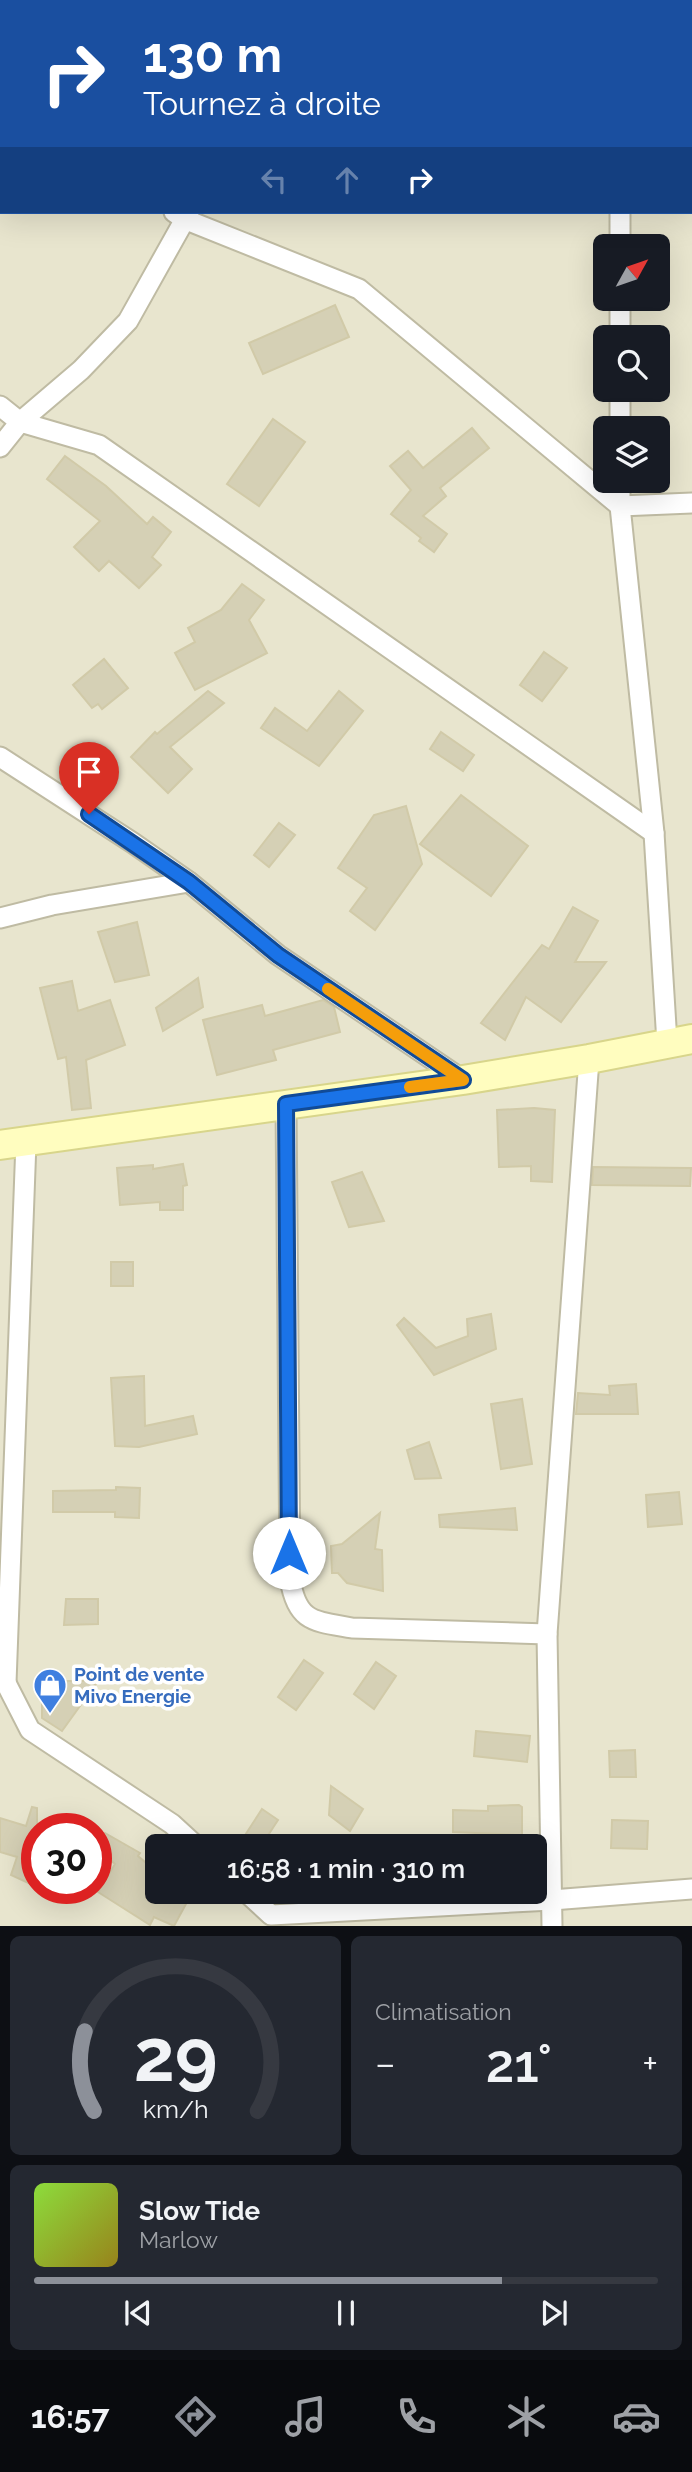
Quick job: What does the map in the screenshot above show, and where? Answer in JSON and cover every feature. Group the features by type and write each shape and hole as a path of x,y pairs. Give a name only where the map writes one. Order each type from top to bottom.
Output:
{"street":[{"path":"0,447 20,422 81,370 128,321 182,214 359,289 620,506 692,503"},
{"path":"620,214 620,234"},
{"path":"0,406 20,422 99,445 654,833"},
{"path":"183,1834 172,1824 30,1730 3,1683 13,1143 463,1080 679,1041 654,833 620,493"},
{"path":"0,757 189,882 278,955 463,1080"},
{"path":"0,918 52,905 189,882"},
{"path":"552,1926 547,1634 589,1059"},
{"path":"286,1104 290,1580 293,1599 303,1615 328,1624 352,1628 547,1634"},
{"path":"257,1904 271,1920 692,1889"}],"shaded area":[{"path":"0,214 692,214 692,1926 0,1926"}],"building":[{"path":"335,305 349,337 263,374 249,343"},
{"path":"273,419 305,442 259,506 227,484"},
{"path":"472,428 489,448 440,488 446,496 423,516 447,534 434,552 391,514 411,490 390,466 408,451 423,468"},
{"path":"65,456 106,486 147,524 153,517 171,532 152,557 161,565 139,588 109,561 99,571 74,547 100,521 47,479"},
{"path":"242,584 264,600 249,620 267,653 195,690 175,653 195,642 188,628 221,610"},
{"path":"544,652 567,668 542,701 520,685"},
{"path":"104,659 128,688 102,709 98,704 92,708 73,685"},
{"path":"208,691 224,703 170,747 192,769 168,793 131,757 155,732 157,734"},
{"path":"339,691 363,711 319,766 261,728 275,708 307,731"},
{"path":"441,732 474,755 463,771 430,749"},
{"path":"461,795 528,846 491,896 420,844"},
{"path":"406,806 422,864 375,930 350,911 367,888 338,868 374,815"},
{"path":"279,823 295,835 269,867 254,855"},
{"path":"573,907 598,921 575,962 606,962 561,1022 526,997 505,1040 481,1023 542,945 549,949"},
{"path":"137,922 149,975 115,982 98,932"},
{"path":"198,978 203,1007 163,1031 156,1008"},
{"path":"72,981 78,1011 110,1000 125,1045 86,1060 91,1108 72,1110 66,1057 58,1059 40,988"},
{"path":"323,1000 334,1007 340,1032 273,1050 276,1060 217,1075 203,1020 262,1005 265,1016"},
{"path":"497,1110 555,1110 552,1182 531,1181 531,1166 499,1167"},
{"path":"183,1164 187,1185 183,1186 183,1210 160,1210 160,1202 120,1205 117,1168 153,1165 153,1169"},
{"path":"593,1167 691,1168 690,1186 592,1185"},
{"path":"362,1172 384,1221 349,1227 332,1182"},
{"path":"111,1262 133,1262 133,1286 111,1286"},
{"path":"491,1314 496,1349 434,1375 397,1325 404,1318 436,1348 468,1336 467,1319"},
{"path":"144,1376 145,1426 193,1416 197,1434 139,1447 115,1446 111,1378"},
{"path":"636,1384 638,1414 576,1414 578,1393 610,1395 609,1386"},
{"path":"522,1399 532,1464 501,1469 491,1404"},
{"path":"429,1442 441,1478 415,1479 407,1450"},
{"path":"116,1487 140,1488 139,1518 115,1517 115,1512 53,1512 53,1491 116,1490"},
{"path":"679,1492 682,1524 648,1527 646,1495"},
{"path":"515,1508 517,1530 440,1527 439,1515"},
{"path":"380,1513 375,1549 382,1550 383,1591 347,1583 338,1573 332,1573 331,1546 342,1544"},
{"path":"66,1599 98,1599 98,1624 64,1625"},
{"path":"304,1660 323,1673 296,1710 278,1697"},
{"path":"376,1662 396,1676 374,1709 354,1694"},
{"path":"42,1681 98,1681 62,1731 42,1718"},
{"path":"476,1731 530,1736 527,1762 474,1756"},
{"path":"635,1750 636,1777 610,1777 609,1751"},
{"path":"331,1786 363,1809 350,1831 329,1815"},
{"path":"488,1806 522,1807 522,1834 453,1832 453,1810 488,1811"},
{"path":"32,1807 37,1808 37,1813 30,1813"},
{"path":"262,1809 278,1820 269,1834 246,1834"},
{"path":"0,1818 21,1824 21,1880 11,1875 17,1857 0,1852"},
{"path":"612,1820 648,1821 647,1849 611,1848"},
{"path":"112,1837 140,1853 138,1856 145,1862 145,1904 186,1904 174,1926 154,1917 150,1925 112,1901 112,1869 115,1864 112,1861"}],"slow traffic":[{"path":"328,989 463,1080 410,1087"}],"place":[{"name":"Point de vente Mivo Energie","path":"50,1715"}],"route":[{"path":"89,814 189,882 278,955 463,1080 286,1104 289,1553"}]}
